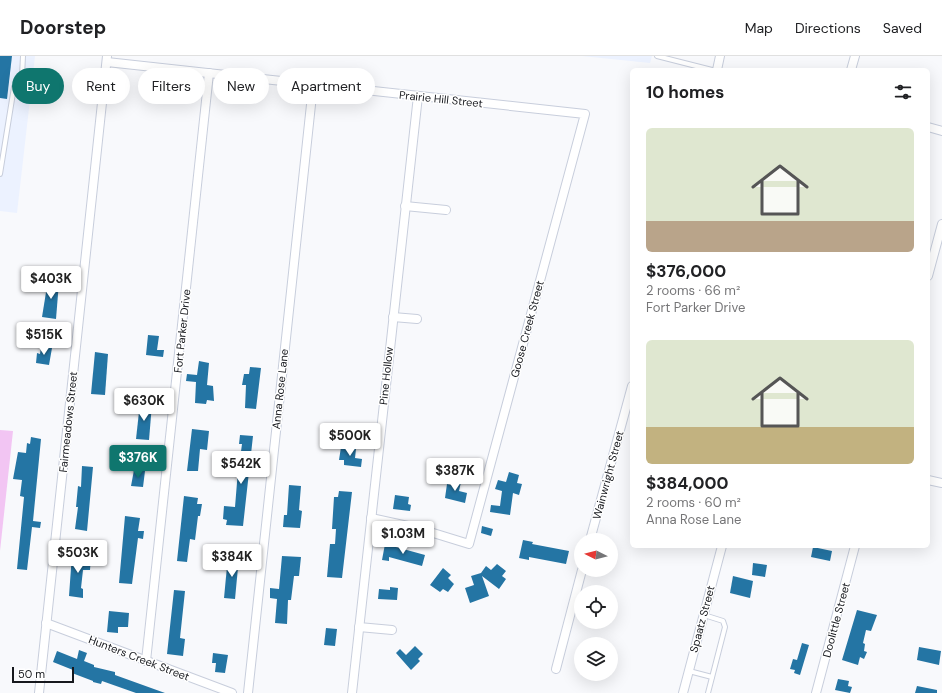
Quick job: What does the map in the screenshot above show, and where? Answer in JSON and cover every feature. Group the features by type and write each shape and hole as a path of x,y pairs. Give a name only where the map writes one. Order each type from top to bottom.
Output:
{"street":[{"path":"717,68 720,56"},
{"path":"851,68 854,56"},
{"name":"Prairie Hill Street","path":"107,59 277,82"},
{"name":"Fairmeadows Street","path":"39,693 107,59"},
{"name":"Fort Parker Drive","path":"146,661 209,73"},
{"name":"Prairie Hill Street","path":"375,92 585,114"},
{"name":"Pine Hollow","path":"352,693 418,96"},
{"name":"Anna Rose Lane","path":"248,693 311,104"},
{"name":"Goose Creek Street","path":"371,518 417,528 469,544 585,114"},
{"path":"930,128 942,131"},
{"path":"405,206 446,210"},
{"path":"930,269 942,224"},
{"path":"393,317 417,319"},
{"name":"Wainwright Street","path":"592,533 630,400"},
{"path":"930,481 942,484"},
{"name":"Spaatz Street","path":"683,693 721,548"},
{"name":"Doolittle Street","path":"816,693 854,548"},
{"path":"556,669 580,577"},
{"name":"Hunters Creek Street","path":"46,623 232,693"},
{"path":"360,627 392,630"}],"lane":[{"path":"0,174 14,87 22,76 23,56"},
{"path":"657,56 704,68"},
{"path":"704,615 723,621 725,627 708,693"},
{"path":"689,671 712,677"}],"shaded area":[{"path":"0,56 35,56 34,68 12,68 12,104 29,104 17,213 0,211"},
{"path":"582,56 652,56 650,63"},
{"path":"0,430 13,431 0,551"}],"building":[{"path":"0,56 12,56 7,99 0,98"},
{"path":"48,280 59,282 56,319 42,317"},
{"path":"148,335 159,336 157,350 164,350 163,357 146,355"},
{"path":"41,347 52,348 49,365 36,363 37,353 40,354"},
{"path":"95,352 108,354 105,395 91,394"},
{"path":"199,361 209,363 207,385 213,386 214,401 207,400 206,404 195,403 196,382 186,381 187,374 197,375"},
{"path":"250,367 261,368 256,409 245,408 246,385 242,385 244,374 249,374"},
{"path":"140,403 152,404 149,440 136,439"},
{"path":"192,429 209,431 207,450 200,449 198,471 187,471"},
{"path":"240,435 253,436 243,526 226,525 227,520 223,519 224,506 235,507 239,458 240,459 242,444 239,444"},
{"path":"31,437 41,439 33,521 41,522 40,528 32,527 27,570 17,569 24,497 20,496 22,480 13,479 18,452 26,453 27,443 30,444"},
{"path":"341,447 356,449 355,458 362,459 361,467 344,465 344,460 339,460"},
{"path":"82,466 93,467 87,531 75,529 78,507 76,507 78,486 81,487"},
{"path":"134,470 145,471 143,487 131,486"},
{"path":"509,472 519,475 517,483 522,484 519,495 513,493 510,515 490,512 491,505 500,506 502,491 495,489 498,480 506,482"},
{"path":"452,480 461,482 459,491 467,493 465,503 445,498 447,484 451,485"},
{"path":"289,485 301,486 299,510 302,511 300,528 283,527 284,515 287,515"},
{"path":"339,491 352,492 342,578 327,577 330,544 335,544 336,529 332,529 334,497 338,497"},
{"path":"395,495 409,497 408,504 411,505 410,511 393,509"},
{"path":"184,496 198,498 197,504 202,504 200,516 198,516 195,540 190,539 187,562 177,561"},
{"path":"125,516 140,518 138,531 144,531 143,539 138,538 132,584 119,583"},
{"path":"482,526 493,529 491,536 481,533"},
{"path":"523,540 533,542 532,544 569,551 566,564 529,557 529,560 519,558"},
{"path":"385,544 425,555 422,566 389,557 389,561 382,560"},
{"path":"813,548 832,551 830,561 811,557"},
{"path":"72,554 91,556 90,570 83,570 81,588 83,589 83,598 69,596"},
{"path":"228,556 239,557 235,599 224,598"},
{"path":"282,556 301,557 299,576 294,576 291,600 288,600 287,624 275,623 277,599 270,598 270,588 279,589"},
{"path":"753,563 767,565 765,577 752,575"},
{"path":"497,564 506,571 502,576 506,579 499,589 482,576 489,596 470,603 465,588 474,585 471,576 481,573 486,566 491,570"},
{"path":"443,568 451,575 448,578 454,584 448,592 443,589 440,592 430,585"},
{"path":"733,576 753,581 750,598 730,593"},
{"path":"390,587 398,588 397,600 378,599 379,589 390,590"},
{"path":"174,590 185,591 180,638 185,639 183,656 167,654"},
{"path":"857,610 877,615 871,631 866,630 863,643 865,644 864,651 867,652 864,659 860,657 858,665 842,660"},
{"path":"109,611 129,613 128,627 118,627 118,633 107,632"},
{"path":"326,628 337,629 335,646 324,645"},
{"path":"802,643 809,645 800,675 794,673 795,670 790,669 793,659 797,660"},
{"path":"415,646 423,654 418,659 420,661 411,670 396,653 400,649 406,655"},
{"path":"919,647 941,651 939,665 917,660"},
{"path":"79,650 87,653 84,661 94,665 94,667 115,672 115,675 165,693 136,693 102,681 101,684 93,682 72,673 73,670 53,662 57,651 77,659"},
{"path":"213,653 228,655 225,673 215,672 216,663 212,663"},
{"path":"838,679 849,681 848,686 852,687 850,693 835,690"},
{"path":"917,686 937,690 937,693 915,693"}]}
